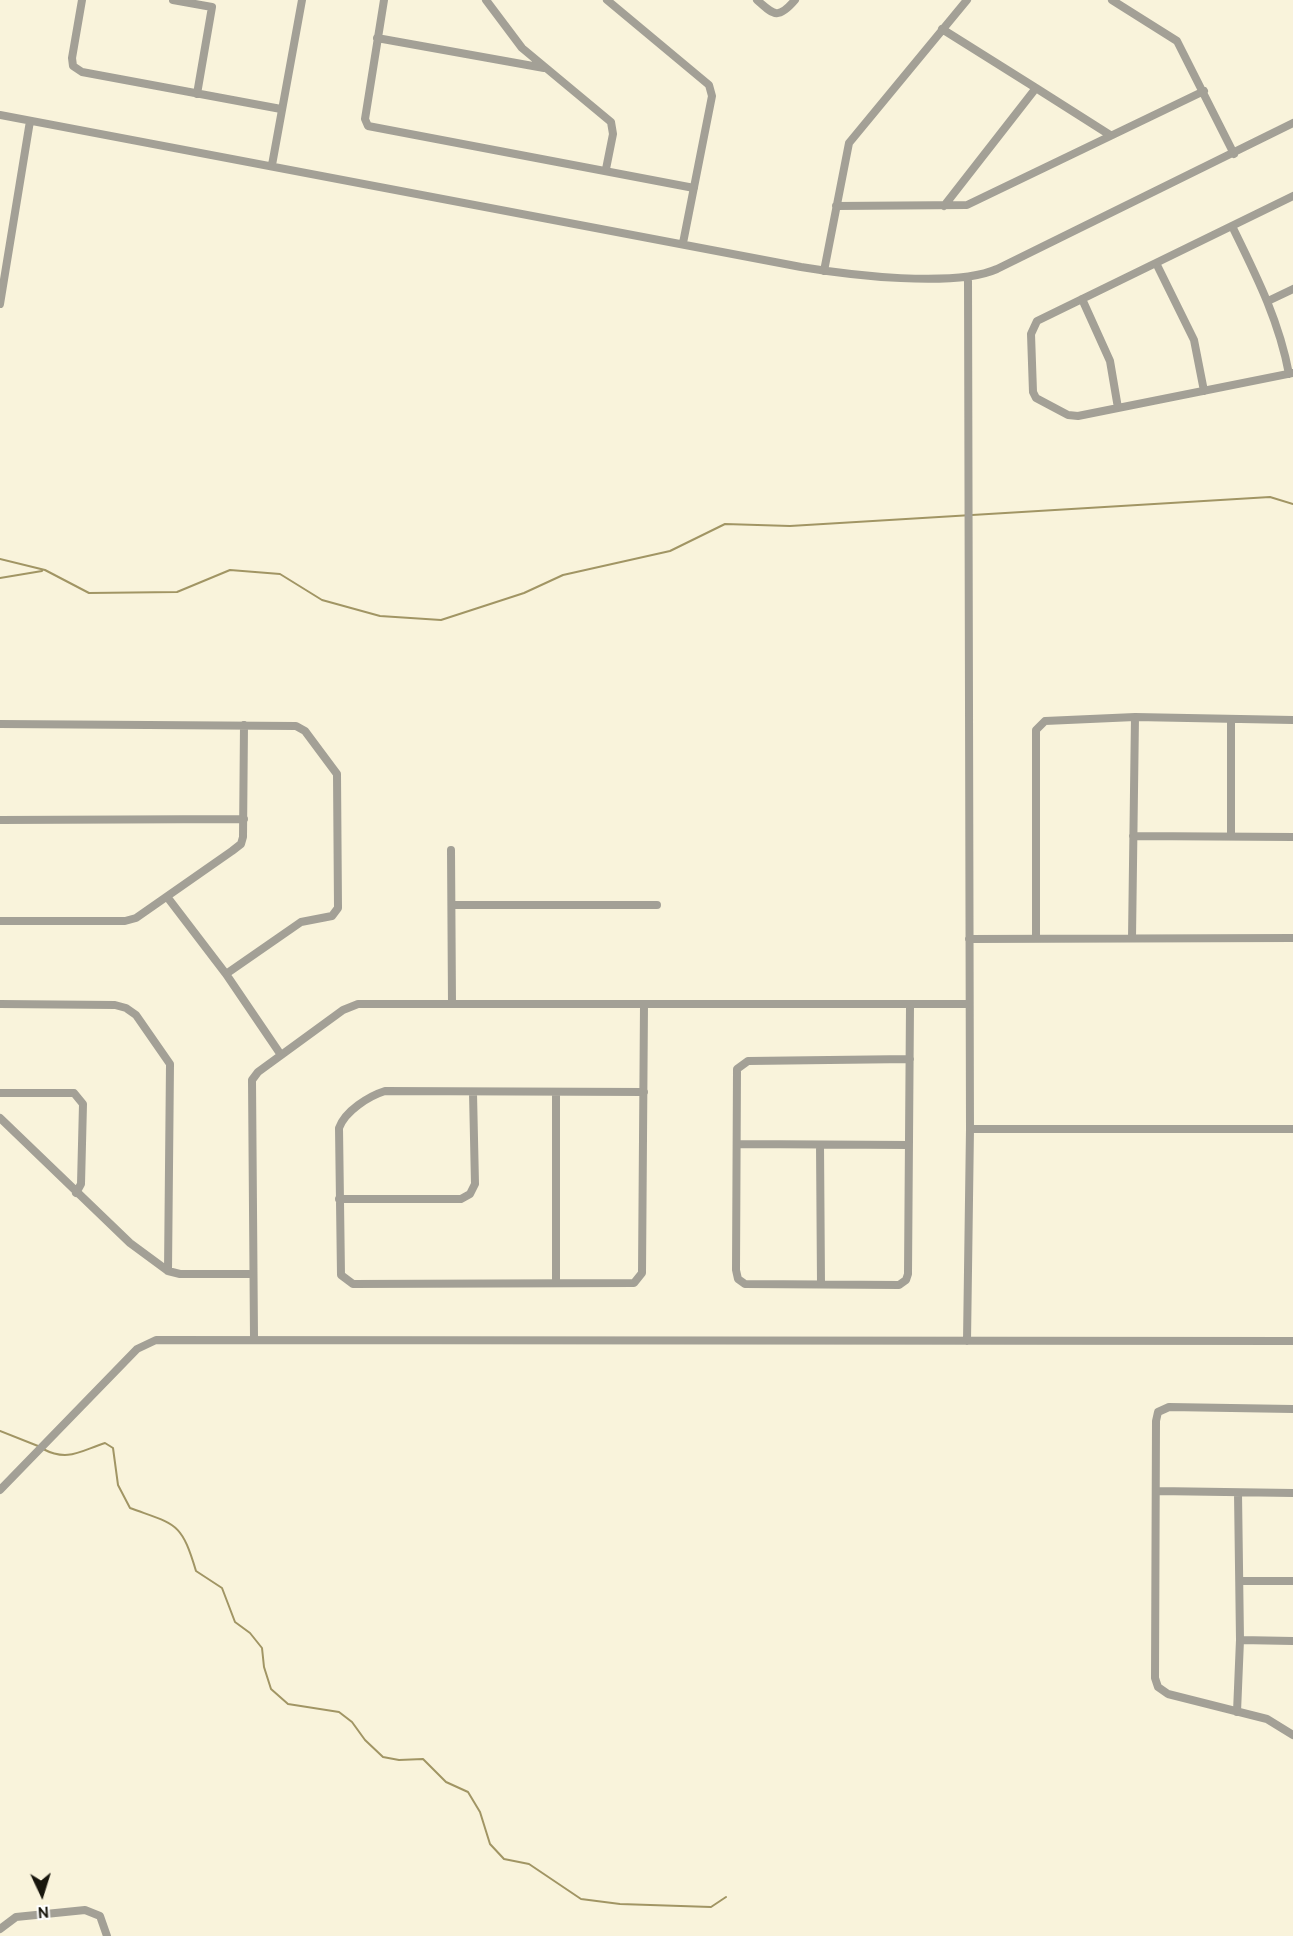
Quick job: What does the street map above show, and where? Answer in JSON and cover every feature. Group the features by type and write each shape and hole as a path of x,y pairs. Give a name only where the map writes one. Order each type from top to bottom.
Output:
{"street":[{"path":"82,0 72,58 78,69 281,109"},
{"path":"173,0 213,4 197,94"},
{"path":"272,165 302,0"},
{"path":"384,0 365,119 368,126 606,169 694,188"},
{"path":"486,0 522,48 611,122 613,134 606,169"},
{"path":"607,0 709,85 712,96 683,243"},
{"path":"757,0 773,14 780,14 786,11 795,0"},
{"path":"825,271 849,143 967,0"},
{"path":"1112,0 1177,41 1234,154"},
{"path":"942,29 1110,135"},
{"path":"377,38 548,69"},
{"path":"944,206 1036,88"},
{"path":"836,206 944,206 967,205 980,201 1110,135 1204,91"},
{"path":"0,115 825,271 853,275 968,278 997,269 1293,123"},
{"path":"0,304 30,121"},
{"path":"1232,226 1268,301 1282,339 1291,374 1072,416 1036,398 1033,392 1032,327 1037,321 1293,196"},
{"path":"1156,263 1194,340 1203,391"},
{"path":"968,278 970,1129 968,1341"},
{"path":"1268,301 1293,289"},
{"path":"1082,299 1110,361 1118,408"},
{"path":"1036,938 1036,730 1045,721 1135,717 1293,720"},
{"path":"1132,938 1135,717"},
{"path":"1231,719 1231,836"},
{"path":"0,724 244,725 301,728 334,767 338,782 338,908 332,916 301,922 225,974"},
{"path":"0,921 125,921 136,918 168,898 241,844 244,725"},
{"path":"0,820 243,819"},
{"path":"1133,836 1293,837"},
{"path":"451,850 452,1004"},
{"path":"168,898 225,974 281,1055"},
{"path":"452,905 657,905"},
{"path":"969,939 1293,939"},
{"path":"0,1004 115,1005 126,1008 136,1016 170,1064 168,1271"},
{"path":"254,1338 252,1080 258,1071 351,1006 644,1004 910,1006 969,1004"},
{"path":"644,1004 644,1092 640,1278 634,1283 353,1284 346,1281 339,1268 339,1128 342,1118 375,1094 385,1091 644,1092"},
{"path":"910,1006 910,1059 909,1145 906,1280 899,1285 745,1284 738,1279 736,1270 737,1069 748,1061 910,1059"},
{"path":"0,1093 74,1093 80,1096 83,1104 81,1184 76,1193"},
{"path":"339,1199 461,1199 470,1194 475,1184 473,1093"},
{"path":"556,1093 556,1283"},
{"path":"0,1118 130,1243 168,1271 180,1274 252,1274"},
{"path":"970,1129 1293,1129"},
{"path":"736,1144 909,1145"},
{"path":"820,1145 821,1284"},
{"path":"0,1490 142,1345 166,1339 1293,1341"},
{"path":"1293,1409 1162,1409 1156,1421 1155,1678 1158,1688 1168,1694 1267,1719 1293,1735"},
{"path":"1157,1491 1293,1493"},
{"path":"1237,1712 1240,1640 1238,1493"},
{"path":"1240,1581 1293,1581"},
{"path":"1240,1640 1293,1641"},
{"path":"6,1936 0,1930 16,1917 85,1910 100,1916 107,1936"}],"waterway":[{"path":"0,559 45,570 89,593 177,592 230,570 280,574 322,600 380,616 441,620 524,593 563,575 670,551 725,524 790,526 1270,497 1293,504"},
{"path":"0,578 42,571"},
{"path":"0,1431 38,1446"},
{"path":"43,1449 67,1455 105,1443 113,1448 118,1485 130,1508 167,1522 181,1534 196,1571 222,1588 235,1622 250,1633 262,1648 264,1667 271,1689 288,1704 339,1712 352,1722 365,1740 383,1757 399,1760 423,1759 446,1782 468,1792 480,1812 490,1844 504,1859 529,1864 581,1899 620,1904 711,1907 726,1897"}]}
